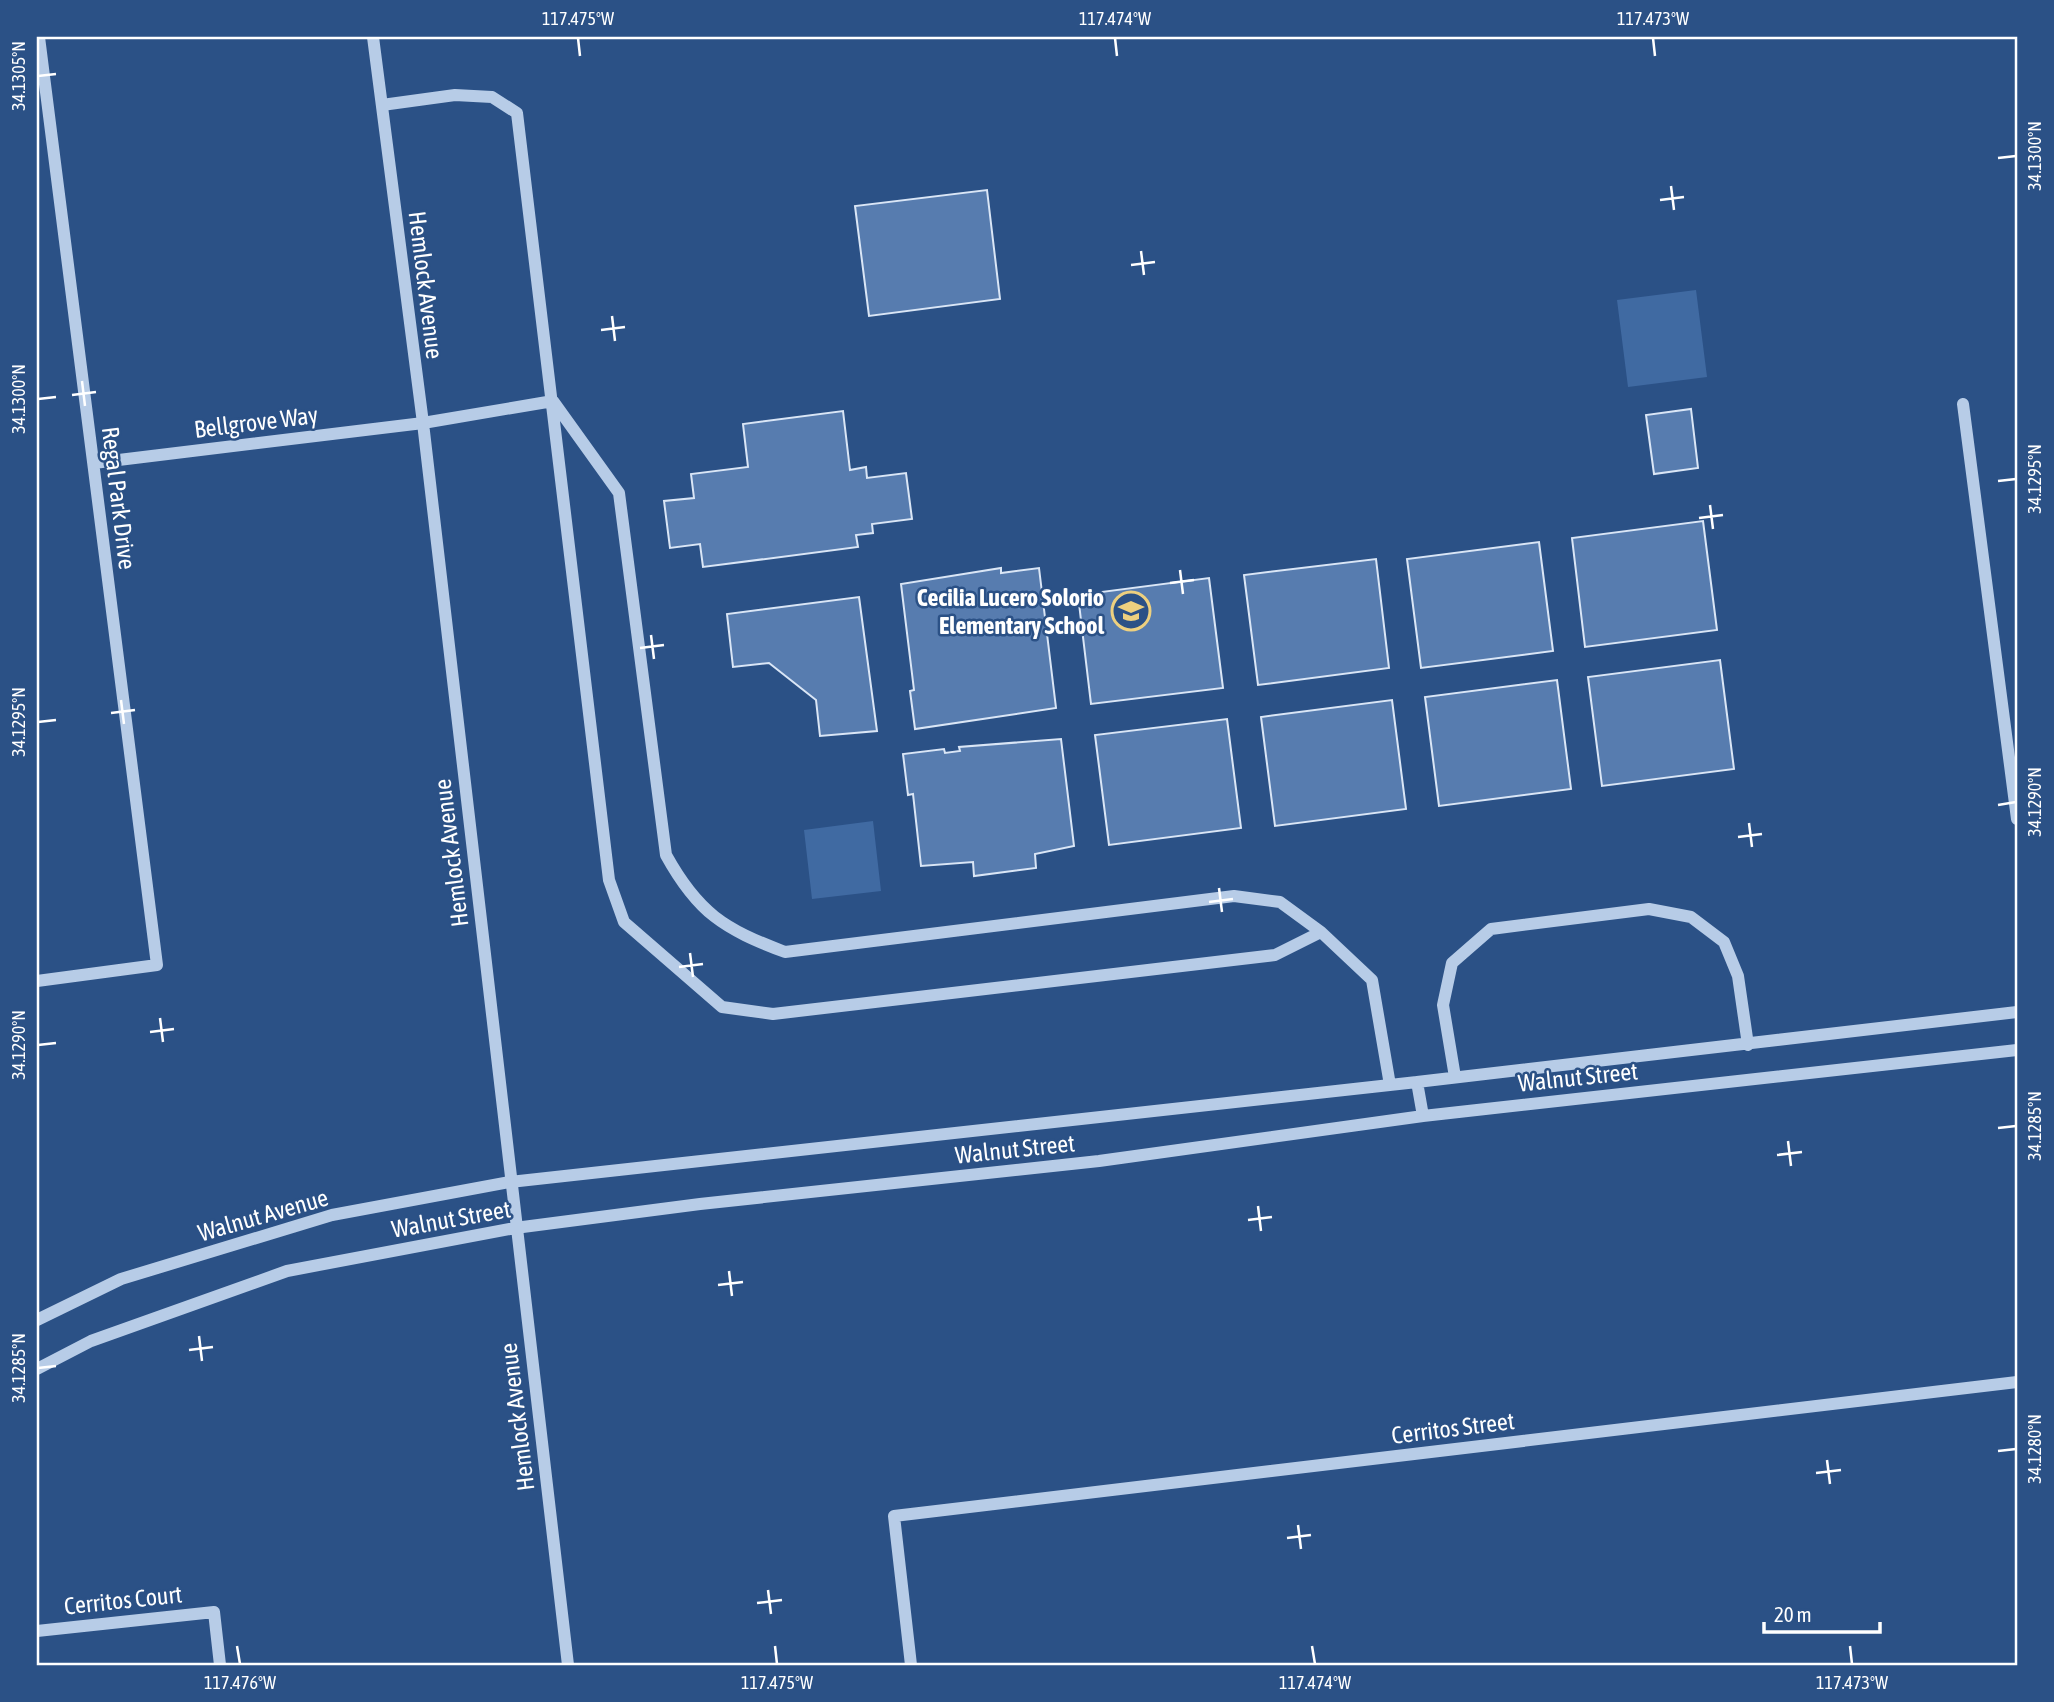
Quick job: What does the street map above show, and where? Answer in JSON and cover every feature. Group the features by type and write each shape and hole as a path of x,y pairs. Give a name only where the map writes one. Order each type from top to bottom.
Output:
{"street":[{"name":"Regal Park Drive","path":"37,981 157,965 39,37"},
{"name":"Hemlock Avenue","path":"373,37 423,423 568,1665"},
{"path":"382,105 455,95 492,97 517,113 609,880 624,922 722,1007 773,1014 1275,955 1321,932"},
{"name":"Bellgrove Way","path":"94,463 423,423 553,401"},
{"path":"553,401 619,493 666,855 682,884 709,916 749,939 785,952 1234,897 1280,902 1321,932 1372,980 1390,1085"},
{"path":"1963,404 2011,723 2017,819"},
{"path":"1455,1077 1443,1005 1452,963 1462,954 1492,929 1649,909 1690,917 1724,942 1738,976 1748,1045"},
{"name":"Walnut Street","path":"510,1182 1748,1045 2017,1012"},
{"name":"Walnut Street","path":"37,1369 91,1341 287,1271 515,1228 700,1204 1099,1161 1423,1116 2017,1050"},
{"path":"1417,1082 1423,1116"},
{"name":"Walnut Avenue","path":"37,1320 121,1279 332,1215 510,1182"},
{"name":"Cerritos Street","path":"911,1665 894,1516 2017,1382"},
{"name":"Cerritos Court","path":"37,1631 214,1612 220,1665"}],"shaded area":[{"path":"1696,290 1707,377 1628,387 1617,300"},
{"path":"873,821 881,891 812,899 804,830"}],"building":[{"path":"987,190 1000,299 869,316 855,206"},
{"path":"1691,409 1698,468 1654,474 1646,415"},
{"path":"843,411 850,470 866,467 867,478 906,473 912,519 872,524 873,533 856,535 858,547 703,567 700,544 670,548 664,501 694,498 691,474 748,467 743,424"},
{"path":"1703,521 1717,630 1585,647 1572,538"},
{"path":"1539,542 1553,651 1421,668 1407,559"},
{"path":"1376,559 1389,668 1258,685 1244,575"},
{"path":"1001,568 1001,573 1039,568 1056,708 915,729 910,691 914,690 901,584"},
{"path":"1209,578 1223,688 1091,704 1078,595"},
{"path":"859,597 877,731 820,736 816,700 769,663 733,667 727,614"},
{"path":"1720,660 1734,769 1602,786 1588,677"},
{"path":"1557,680 1571,789 1439,806 1425,697"},
{"path":"1392,700 1406,809 1275,826 1261,717"},
{"path":"1227,719 1241,828 1109,845 1095,735"},
{"path":"1061,739 1074,846 1035,854 1036,868 974,876 973,862 921,866 913,794 908,795 903,754 944,749 945,753 960,751 959,747"}],"place":[{"name":"Cecilia Lucero Solorio Elementary School","path":"1131,611"}]}
